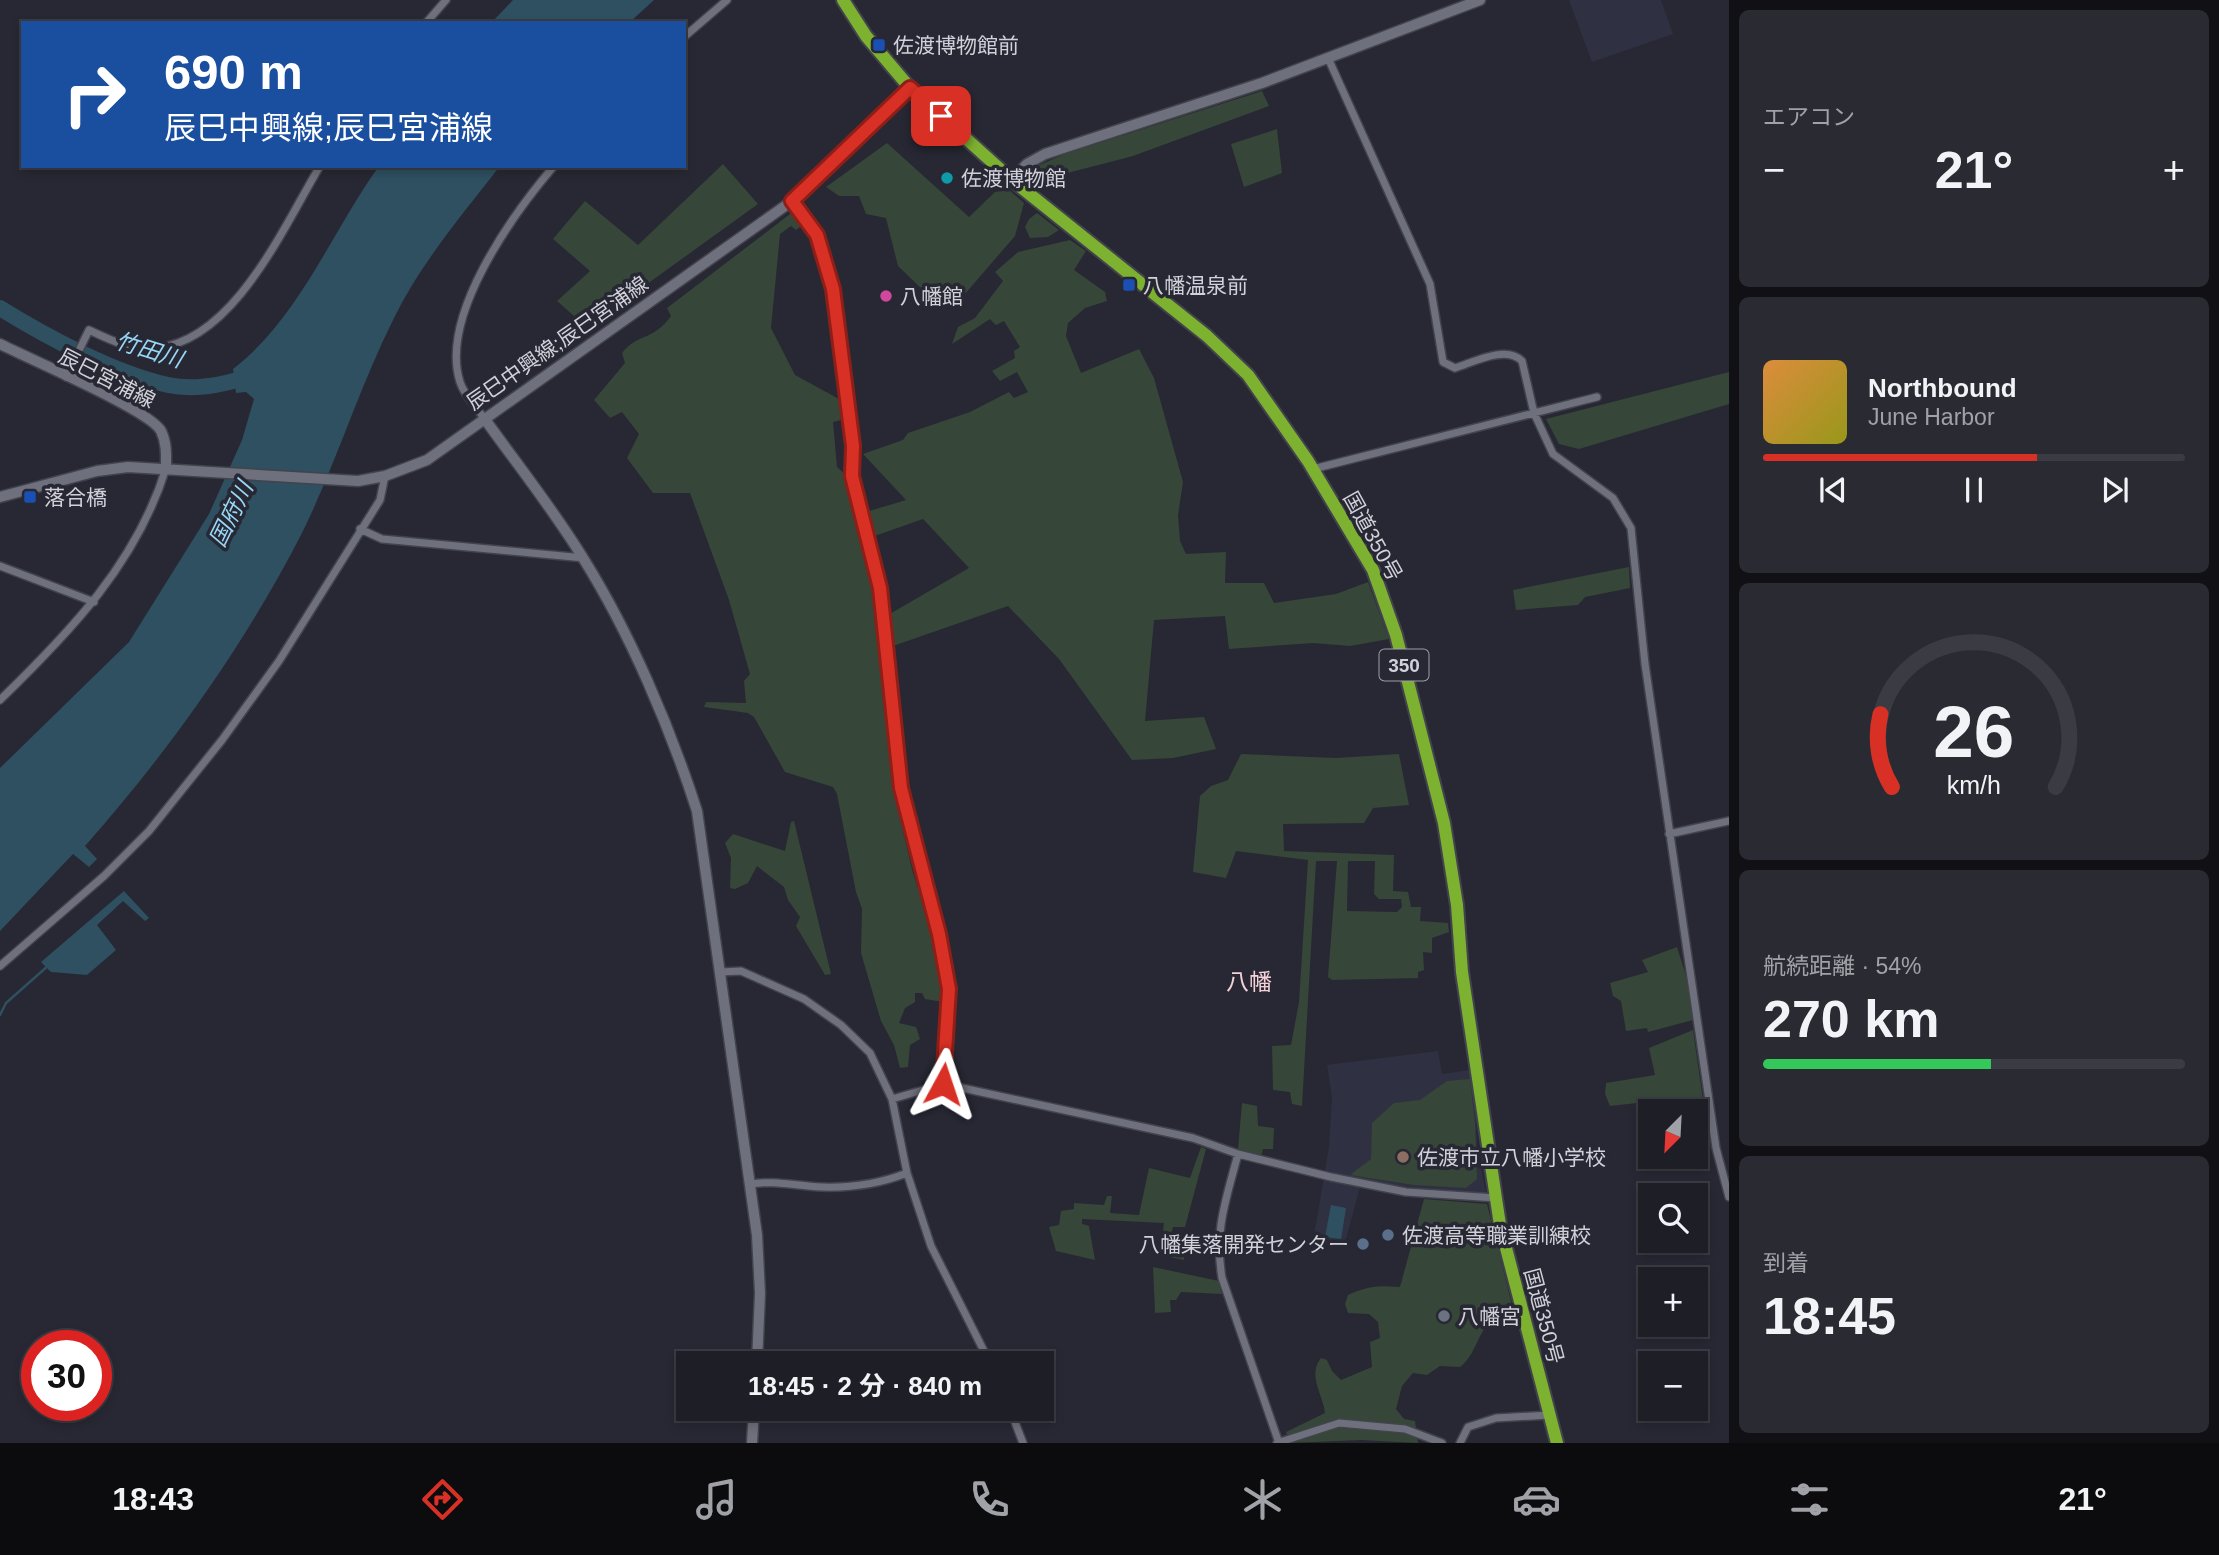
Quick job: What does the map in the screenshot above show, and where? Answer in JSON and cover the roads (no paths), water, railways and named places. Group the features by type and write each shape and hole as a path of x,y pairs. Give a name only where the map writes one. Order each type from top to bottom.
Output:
{"highway":[{"name":"国道350号","path":"843,0 872,44 910,88 1012,180 1232,359 1262,392 1313,469 1382,589 1449,850 1462,972 1496,1198 1558,1443"}],"street":[{"path":"428,21 446,0"},
{"path":"686,35 727,0"},
{"path":"1012,180 1027,164 1045,154 1328,58 1480,0"},
{"path":"1328,58 1430,284 1443,362 1455,368 1505,353 1517,356 1522,361 1534,413 1553,454 1613,498 1631,528 1645,664 1669,834 1716,1148 1729,1196"},
{"name":"辰巳中興線;辰巳宮浦線","path":"0,496 97,471 128,467 326,481 380,477 427,460 792,201 910,88"},
{"path":"67,374 89,331 125,345 157,348 192,335 219,319 241,295 319,168"},
{"path":"553,168 482,268 466,312 457,369 461,385 584,558 630,647 683,769 704,841 750,1184 760,1266 757,1351"},
{"path":"792,201 817,235 833,289 853,446 852,476 880,588 901,788 939,934 949,989 943,1084"},
{"name":"辰巳宮浦線","path":"0,344 139,411 161,430 166,447 166,468"},
{"path":"1313,469 1597,397"},
{"path":"0,700 111,581 144,526 166,468"},
{"path":"0,966 104,876 149,831 222,740 279,661 380,500 380,477"},
{"path":"360,529 382,539 584,558"},
{"path":"0,566 94,602"},
{"path":"1669,834 1729,821"},
{"path":"721,972 741,971 819,1009 870,1053 892,1099 906,1173 931,1246 984,1351"},
{"path":"892,1099 943,1084 1193,1138 1238,1154 1406,1192 1496,1198"},
{"path":"1238,1154 1220,1224 1218,1256 1222,1278 1278,1443 1339,1423 1405,1429 1442,1443"},
{"path":"750,1184 771,1181 842,1186 883,1183 906,1173"},
{"path":"1460,1443 1468,1427 1496,1418 1550,1415"},
{"path":"752,1443 753,1421"},
{"path":"1015,1421 1023,1443"}],"water":[{"path":"513,0 654,0 631,21 493,21"},
{"name":"国府川","path":"378,168 498,168 443,240 394,318 302,533 230,657 146,773 85,846 97,859 89,867 73,854 0,931 0,768 129,642 209,514 242,440 254,399 246,392 236,393 233,369 277,325 296,300"},
{"path":"124,891 149,918 145,921 123,901 97,925 116,950 87,975 51,972 41,962"},
{"path":"1331,1205 1346,1208 1341,1239 1325,1237"}],"waterway":[{"name":"竹田川","path":"0,308 81,353 126,372 168,385 211,386 253,375"},
{"path":"0,1015 6,1003 49,965"}],"place":[{"name":"佐渡博物館前","path":"879,45"},
{"name":"佐渡博物館","path":"947,178"},
{"name":"八幡温泉前","path":"1129,285"},
{"name":"八幡館","path":"886,296"},
{"name":"落合橋","path":"30,497"},
{"name":"佐渡市立八幡小学校","path":"1403,1157"},
{"name":"佐渡高等職業訓練校","path":"1388,1235"},
{"name":"八幡集落開発センター","path":"1363,1244"},
{"name":"八幡宮","path":"1444,1316"}],"district":[{"name":"八幡","path":"1249,982"}]}
